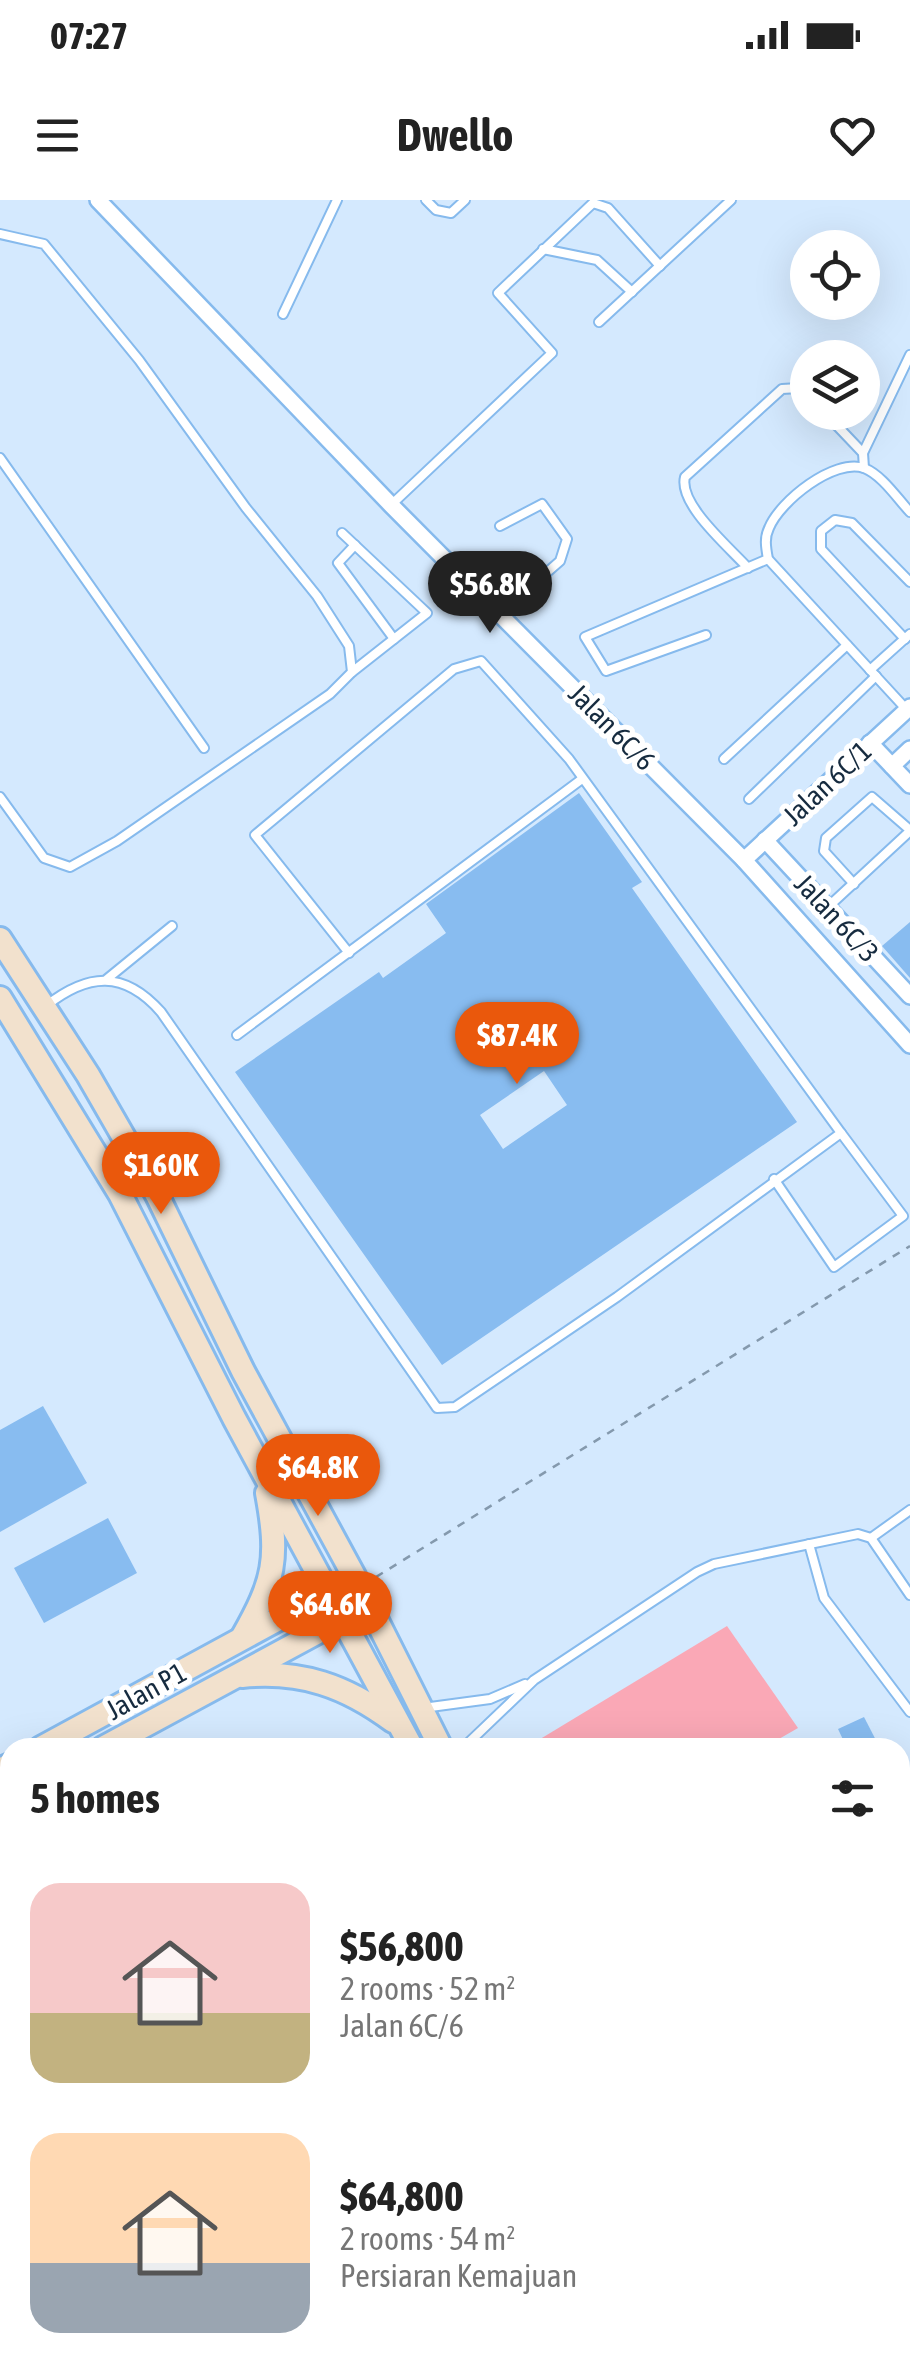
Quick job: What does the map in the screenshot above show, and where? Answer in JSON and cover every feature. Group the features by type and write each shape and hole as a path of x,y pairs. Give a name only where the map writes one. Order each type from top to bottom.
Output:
{"main road":[{"path":"0,940 46,1006 156,1194 243,1371 362,1589 437,1738"},
{"path":"0,998 120,1194 407,1738"},
{"path":"242,1639 274,1567 274,1537 262,1470"},
{"name":"Jalan P1","path":"59,1738 328,1592 362,1589"},
{"name":"Jalan P1","path":"122,1738 342,1618 362,1589"},
{"path":"235,1677 291,1675 332,1684 358,1696 400,1726"}],"street":[{"name":"Jalan 6C/6","path":"98,200 391,505 744,860 910,1045"},
{"name":"Jalan 6C/1","path":"744,860 908,708"},
{"path":"870,743 910,785"},
{"path":"892,766 910,749"},
{"name":"Jalan 6C/3","path":"765,840 910,996"}],"lane":[{"path":"283,314 338,200"},
{"path":"426,200 436,210 451,213 465,200"},
{"path":"599,322 731,200"},
{"path":"391,505 552,353 498,293 592,203 608,208 660,266"},
{"path":"0,234 44,244 139,360 246,508 317,596 350,646 352,672"},
{"path":"542,249 597,260 632,292"},
{"path":"864,468 862,453 910,356"},
{"path":"748,568 689,502 682,486 685,477 782,389 790,389"},
{"path":"841,430 862,453"},
{"path":"0,458 204,748"},
{"path":"908,708 768,558 766,534 778,514 820,476 848,467 864,468 878,478 910,512"},
{"path":"499,614 560,561 567,539 542,504 500,526"},
{"path":"750,799 907,637 821,549 820,531 835,520 852,523 910,582"},
{"path":"0,797 44,858 70,866 134,830 330,694 427,614 342,532"},
{"path":"355,545 338,563 394,640"},
{"path":"706,635 606,671 585,637 768,558"},
{"path":"724,760 847,645"},
{"path":"349,952 255,835 454,669 481,661 569,758 903,1216 834,1267 774,1180"},
{"path":"237,1036 582,779"},
{"path":"828,907 854,884 910,831 872,797 826,838 824,852 854,884"},
{"path":"46,1006 64,991 107,979 172,926"},
{"path":"107,979 145,994 161,1012 437,1408 455,1407 617,1297 841,1133"},
{"path":"871,1538 910,1510"},
{"path":"421,1708 490,1699 534,1680 714,1564 858,1534 871,1538 910,1595"},
{"path":"809,1544 824,1598 910,1712"},
{"path":"473,1738 534,1680"}],"path":[{"path":"362,1589 910,1246"}],"shaded area":[{"path":"727,1626 798,1728 781,1738 542,1738"}],"building":[{"path":"579,793 642,882 632,888 797,1122 442,1365 235,1072 379,972 383,978 446,933 426,904","holes":["544,1071 567,1105 503,1149 480,1115"]},
{"path":"910,922 910,978 882,946"},
{"path":"43,1406 87,1483 0,1532 0,1430"},
{"path":"108,1518 137,1573 44,1623 14,1568"},
{"path":"864,1717 875,1738 842,1738 838,1729"}]}
